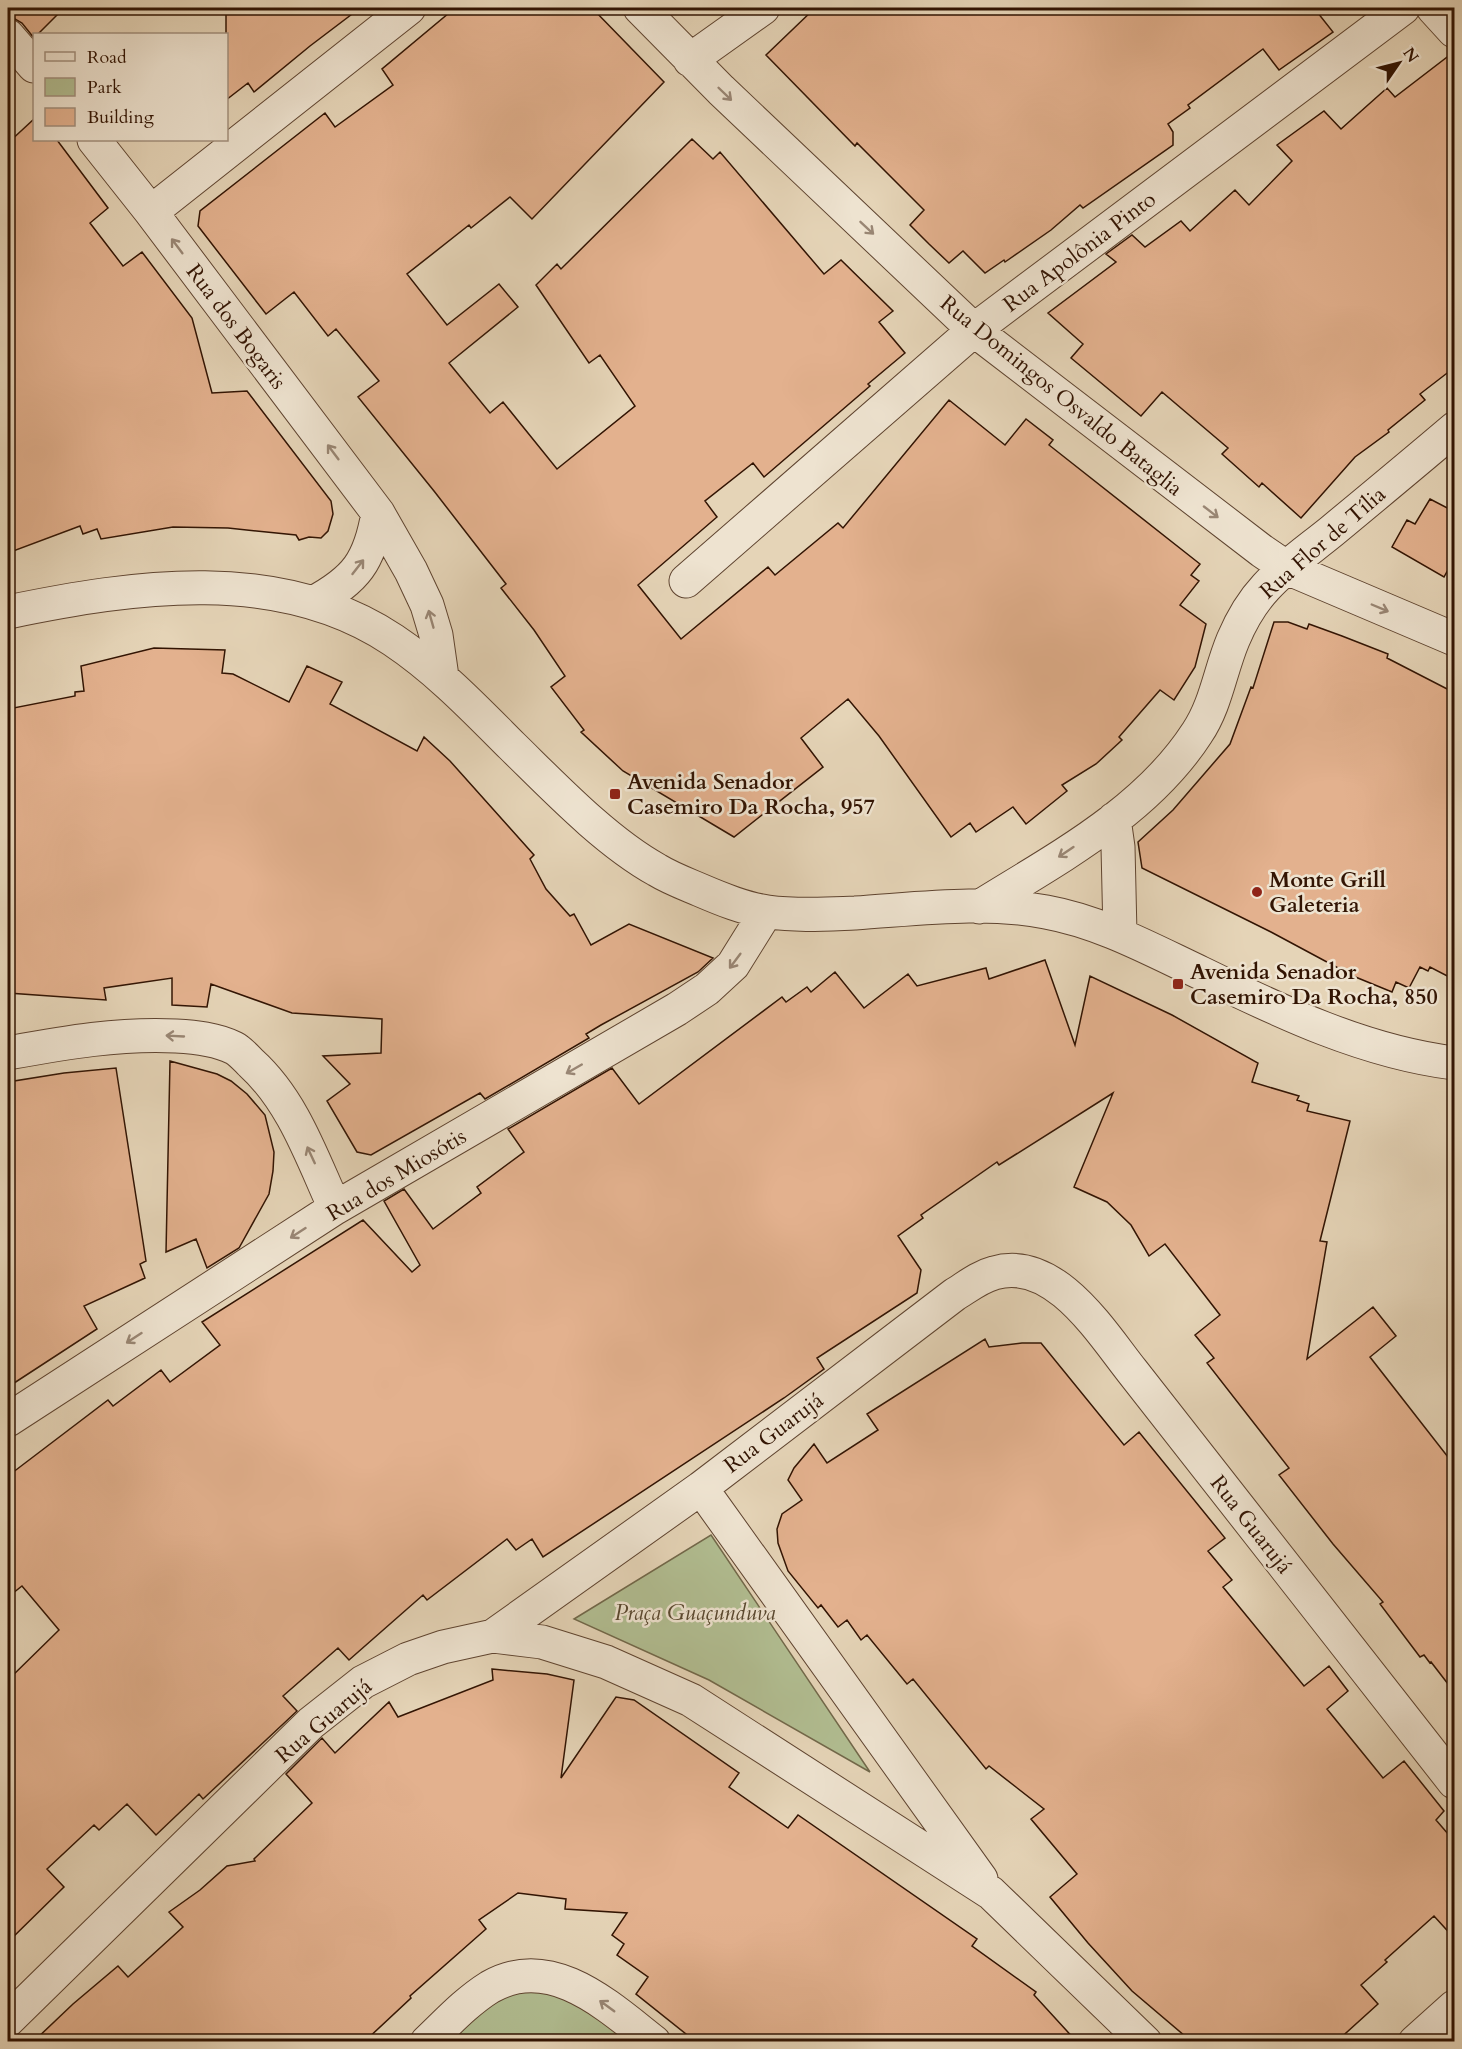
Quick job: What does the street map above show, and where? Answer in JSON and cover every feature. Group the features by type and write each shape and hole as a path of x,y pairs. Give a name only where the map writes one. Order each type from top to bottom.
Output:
{"street":[{"path":"152,212 409,8"},
{"name":"Rua Domingos Osvaldo Bataglia","path":"640,8 690,60 974,330 1287,568 1455,639"},
{"path":"690,60 763,8"},
{"name":"Rua Apolônia Pinto","path":"686,581 974,330 1403,8"},
{"path":"1433,8 1455,32"},
{"path":"8,36 33,65"},
{"name":"Rua dos Bogaris","path":"95,141 152,212 378,513 411,571 427,605 436,635 441,677"},
{"name":"Rua Flor de Tília","path":"979,907 1066,853 1114,819 1175,764 1198,733 1212,706 1232,642 1242,621 1268,585 1455,429"},
{"path":"313,603 336,590 362,565 372,541 378,513"},
{"path":"8,612 65,600 137,590 202,586 250,590 313,603 369,626 394,640 441,677 567,800 620,845 656,870 711,894 766,912 838,914 1014,907 1082,920 1120,934 1232,988 1375,1047 1421,1059 1455,1063"},
{"path":"1114,819 1118,847 1120,934"},
{"name":"Rua dos Miosótis","path":"8,1420 335,1208 707,989 733,965 766,912"},
{"path":"8,1053 92,1039 149,1035 201,1037 234,1048 276,1089 296,1123 335,1208"},
{"name":"Rua Guarujá","path":"8,2020 311,1724 363,1682 408,1659 443,1647 493,1636 701,1488 954,1295 978,1279 996,1272 1024,1270 1043,1278 1060,1288 1081,1308 1455,1782"},
{"path":"701,1488 991,1893 1145,2042"},
{"path":"493,1636 542,1642 606,1662 692,1700 991,1893"},
{"path":"427,2042 463,2007 491,1987 516,1977 558,1978 603,2002 654,2042"},
{"path":"1415,2042 1455,2007"}],"green space":[{"name":"Praça Guaçunduva","path":"711,1535 870,1772 709,1680 574,1619"},
{"path":"525,1987 559,1990 639,2042 443,2042 496,1997"}],"building":[{"path":"8,8 64,8 39,33 33,33 33,37 22,23 8,18"},
{"path":"226,8 360,8 254,92 248,83 228,98 228,33 226,33"},
{"path":"455,8 592,8 664,82 532,219 510,197 471,228 469,225 407,274 447,325 499,284 518,307 449,363 490,413 503,402 557,469 635,406 600,355 589,363 536,285 557,264 561,269 692,139 713,159 720,152 824,274 841,260 893,311 879,322 905,353 764,477 753,463 705,501 717,517 638,585 681,639 768,567 775,575 838,523 843,528 949,400 1005,445 1026,419 1053,440 1049,445 1200,564 1191,575 1199,581 1180,605 1206,624 1195,667 1174,700 1160,690 1119,737 1122,740 1096,764 1062,785 1067,791 1026,824 1013,807 976,832 970,823 951,837 879,736 848,699 801,738 823,767 734,837 623,771 581,732 584,730 551,687 565,676 534,630 501,588 506,584 358,397 379,381 336,329 328,336 294,292 266,314 198,226 200,211 325,113 335,127 393,85 382,69"},
{"path":"815,8 1314,8 1333,32 1279,70 1263,49 1188,105 1190,108 1168,124 1173,132 1173,145 1083,208 1080,205 1051,230 985,273 963,251 949,263 929,244 910,225 924,210 857,143 855,146 766,55"},
{"path":"1455,51 1455,367 1420,394 1425,400 1388,430 1389,432 1355,457 1301,518 1262,483 1259,487 1222,454 1228,448 1162,392 1141,416 1071,358 1083,344 1048,313 1116,262 1106,254 1132,235 1145,247 1181,221 1190,231 1235,190 1249,205 1292,161 1277,145 1324,111 1341,129 1387,88 1395,97"},
{"path":"33,120 33,141 58,141 108,208 90,223 123,266 142,252 192,318 212,393 247,391 331,501 333,514 328,531 321,538 309,537 299,540 296,535 228,528 173,527 101,539 97,529 83,534 80,526 8,553 8,143"},
{"path":"1430,499 1455,512 1455,557 1444,577 1392,547 1407,520 1415,524"},
{"path":"1274,622 1288,622 1307,629 1309,624 1388,654 1387,658 1455,693 1455,980 1430,967 1428,971 1420,967 1409,988 1396,982 1392,992 1353,976 1271,932 1142,868 1138,842 1173,810 1230,744 1251,687 1253,688"},
{"path":"154,648 225,650 222,673 233,674 289,702 307,666 342,682 330,704 417,751 424,737 450,761 534,855 530,859 546,889 570,916 574,914 591,945 629,924 713,958 698,972 601,1025 586,1034 589,1038 485,1099 480,1093 371,1155 357,1152 327,1101 350,1084 323,1056 381,1053 382,1019 292,1013 211,984 207,1007 172,1005 172,978 104,988 106,1000 8,993 8,709 75,696 75,692 84,691 81,666"},
{"path":"1045,960 1075,1045 1090,976 1172,1015 1258,1063 1252,1082 1299,1096 1297,1100 1309,1104 1307,1111 1350,1121 1320,1241 1327,1242 1307,1359 1373,1307 1396,1336 1370,1357 1455,1466 1455,1693 1431,1662 1424,1655 1420,1657 1380,1604 1383,1602 1333,1544 1279,1475 1289,1468 1207,1363 1214,1358 1195,1335 1220,1315 1165,1244 1149,1256 1131,1225 1107,1202 1074,1187 1113,1093 999,1165 997,1162 921,1215 923,1218 898,1236 921,1270 917,1293 817,1358 824,1369 784,1398 543,1557 532,1539 516,1550 507,1539 427,1600 423,1595 349,1660 338,1648 283,1696 297,1711 203,1799 199,1794 156,1835 127,1804 99,1830 94,1825 47,1869 64,1887 8,1942 8,1680 59,1630 22,1586 8,1597 8,1476 108,1400 113,1406 161,1370 170,1382 220,1345 202,1322 363,1220 412,1272 420,1265 384,1201 404,1189 433,1229 481,1193 477,1187 524,1152 508,1129 612,1068 639,1104 782,997 786,1002 807,987 811,992 835,972 864,1008 908,974 917,986 986,968 989,979"},
{"path":"170,1061 217,1074 231,1081 247,1094 265,1115 274,1152 269,1194 239,1248 207,1268 196,1239 166,1252"},
{"path":"116,1068 146,1261 140,1264 145,1278 84,1306 97,1329 8,1387 8,1082"},
{"path":"985,1339 989,1347 1041,1343 1124,1445 1139,1432 1225,1538 1208,1551 1232,1580 1223,1587 1304,1686 1329,1666 1348,1691 1327,1709 1383,1778 1404,1761 1444,1811 1436,1820 1455,1842 1455,1939 1434,1916 1361,1985 1378,2004 1336,2042 1192,2042 1132,1991 1050,1897 1077,1874 1031,1819 1044,1809 989,1766 986,1769 913,1679 907,1684 867,1635 861,1640 847,1620 838,1627 821,1605 818,1608 788,1571 778,1543 777,1529 782,1514 802,1500 788,1480 794,1468 814,1444 827,1463 878,1430 867,1414"},
{"path":"492,1669 547,1674 574,1680 561,1778 616,1697 634,1700 739,1773 729,1787 788,1828 798,1815 977,1939 972,1946 1036,1992 1034,1995 1077,2042 696,2042 636,1994 648,1977 617,1955 624,1944 612,1935 627,1913 565,1909 566,1899 518,1893 479,1920 486,1929 410,1996 411,1998 364,2042 33,2042 118,1966 128,1977 183,1927 169,1912 200,1890 227,1866 255,1861 254,1859 312,1803 286,1774 322,1738 335,1753 389,1702 398,1717 493,1680"}],"place":[{"name":"Avenida Senador Casemiro Da Rocha, 957","path":"615,794"},
{"name":"Monte Grill Galeteria","path":"1257,892"},
{"name":"Avenida Senador Casemiro Da Rocha, 850","path":"1178,984"}]}
